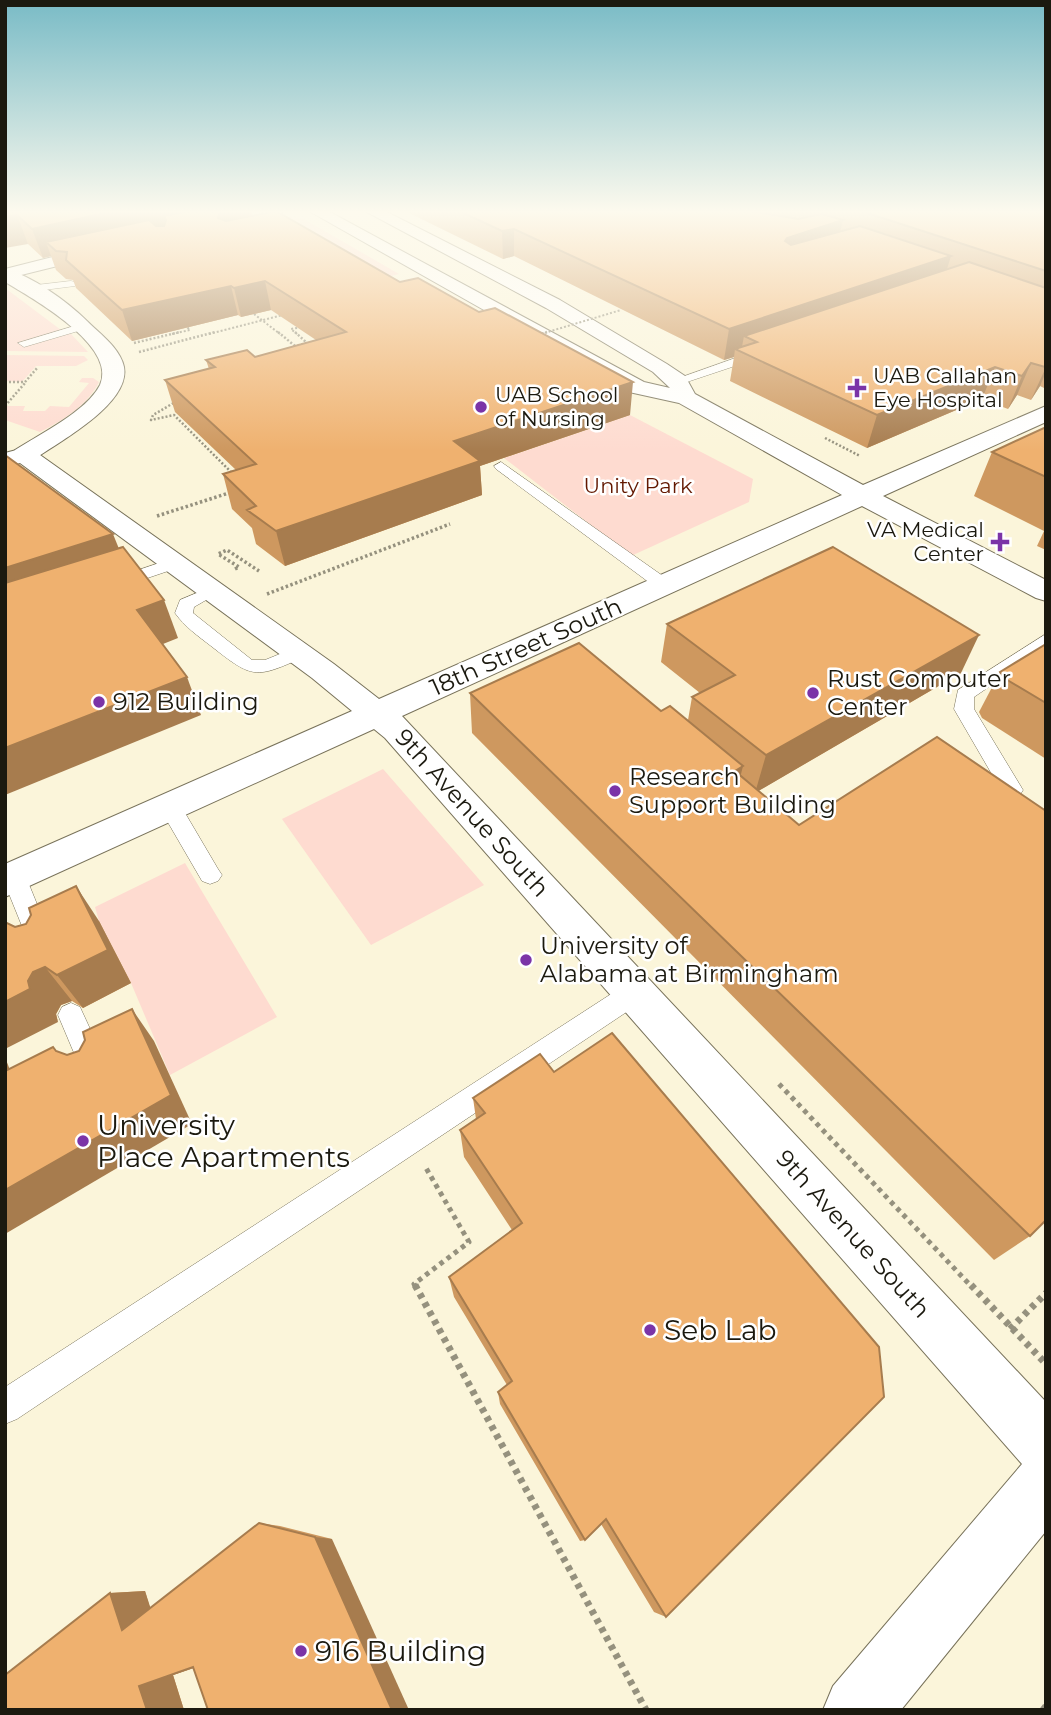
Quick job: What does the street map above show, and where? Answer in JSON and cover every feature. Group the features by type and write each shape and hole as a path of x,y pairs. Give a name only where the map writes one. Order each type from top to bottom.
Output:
{"street":[{"name":"9th Avenue South","path":"32,291 63,308 113,360 115,372 113,380 91,409 14,458 172,564 297,653 397,730 1046,1446"},
{"path":"463,291 637,387 691,389"},
{"path":"528,291 862,494 1046,592"},
{"name":"18th Street South","path":"10,879 378,713 560,644 664,586 862,494 1024,432 1046,413"},
{"path":"857,1710 1046,1483"}],"lane":[{"path":"24,343 81,327"},
{"path":"777,353 712,381 691,389 777,353"},
{"path":"501,466 664,586"},
{"path":"93,591 172,564"},
{"path":"211,592 186,604 184,613 190,621 248,666 268,666 297,653"},
{"path":"1012,790 964,709 965,694 1046,640"},
{"path":"170,807 210,875"},
{"path":"10,879 43,949"},
{"path":"5,1407 634,993"},
{"path":"71,1015 95,1070"}],"path":[{"path":"532,337 621,310"},
{"path":"254,314 304,353"},
{"path":"134,353 288,314"},
{"path":"131,344 190,330 187,327"},
{"path":"295,346 307,342 291,329 302,327"},
{"path":"5,406 38,367"},
{"path":"5,382 25,382"},
{"path":"182,396 153,415 151,420 174,415 237,478"},
{"path":"152,518 235,491"},
{"path":"267,594 450,524"},
{"path":"231,571 239,567 218,554 227,550 259,571"},
{"path":"247,572 255,568"},
{"path":"410,1140 469,1242 414,1284 646,1710"}],"green space":[{"path":"5,291 9,291 65,333 71,334 88,352 5,351"},
{"path":"5,355 84,356 88,360 76,366 36,366 22,382 5,381"},
{"path":"82,378 93,378 99,382 81,405 40,432 5,420 7,406 25,406 23,411 45,411 50,406 69,407 89,383 79,382"},
{"name":"Unity Park","path":"630,415 753,479 749,502 631,556 504,458"},
{"path":"383,769 484,885 371,945 282,819"},
{"path":"185,863 277,1017 170,1075 95,907"}],"building":[{"path":"101,291 208,291 122,310"},
{"path":"281,291 441,291 479,312 495,308 633,382 454,441 480,461 276,531 247,510 256,506 223,474 256,464 165,380 215,367 206,360 247,350 255,357 346,332"},
{"path":"647,291 844,291 729,329"},
{"path":"881,291 1046,291 1045,367 1031,363 1022,376 995,367 877,415 735,349 757,342 744,336"},
{"path":"1046,427 1046,477 992,452"},
{"path":"5,455 113,534 5,568"},
{"path":"123,547 164,600 137,610 187,677 5,748 5,583"},
{"name":"Rust Computer Center","path":"833,547 979,635 766,755 692,697 735,675 667,624"},
{"path":"579,643 661,711 670,706 743,766 735,771 799,825 937,737 1046,811 1046,1220 1030,1236 470,693"},
{"path":"1046,644 1046,703 1004,678 1000,672"},
{"path":"76,886 108,950 57,975 45,967 33,972 28,981 30,989 5,1002 5,922 15,927 26,924 31,915 29,908"},
{"path":"132,1009 171,1095 5,1190 5,1071 53,1047 67,1055 79,1051 85,1040 83,1032"},
{"name":"Seb Lab","path":"612,1033 879,1347 884,1397 666,1617 606,1519 585,1540 498,1392 512,1381 449,1277 522,1223 460,1130 485,1113 473,1098 540,1054 554,1072"},
{"path":"259,1523 315,1537 392,1710 208,1710 193,1667 139,1686 147,1710 5,1710 5,1675 110,1593 122,1630"}],"place":[{"name":"UAB Callahan Eye Hospital","path":"857,388"},
{"name":"UAB School of Nursing","path":"481,407"},
{"name":"VA Medical Center","path":"1000,542"},
{"name":"Rust Computer Center","path":"813,693"},
{"name":"912 Building","path":"99,702"},
{"name":"Research Support Building","path":"615,791"},
{"name":"University of Alabama at Birmingham","path":"526,960"},
{"name":"University Place Apartments","path":"83,1141"},
{"name":"Seb Lab","path":"650,1330"},
{"name":"916 Building","path":"301,1651"}]}
